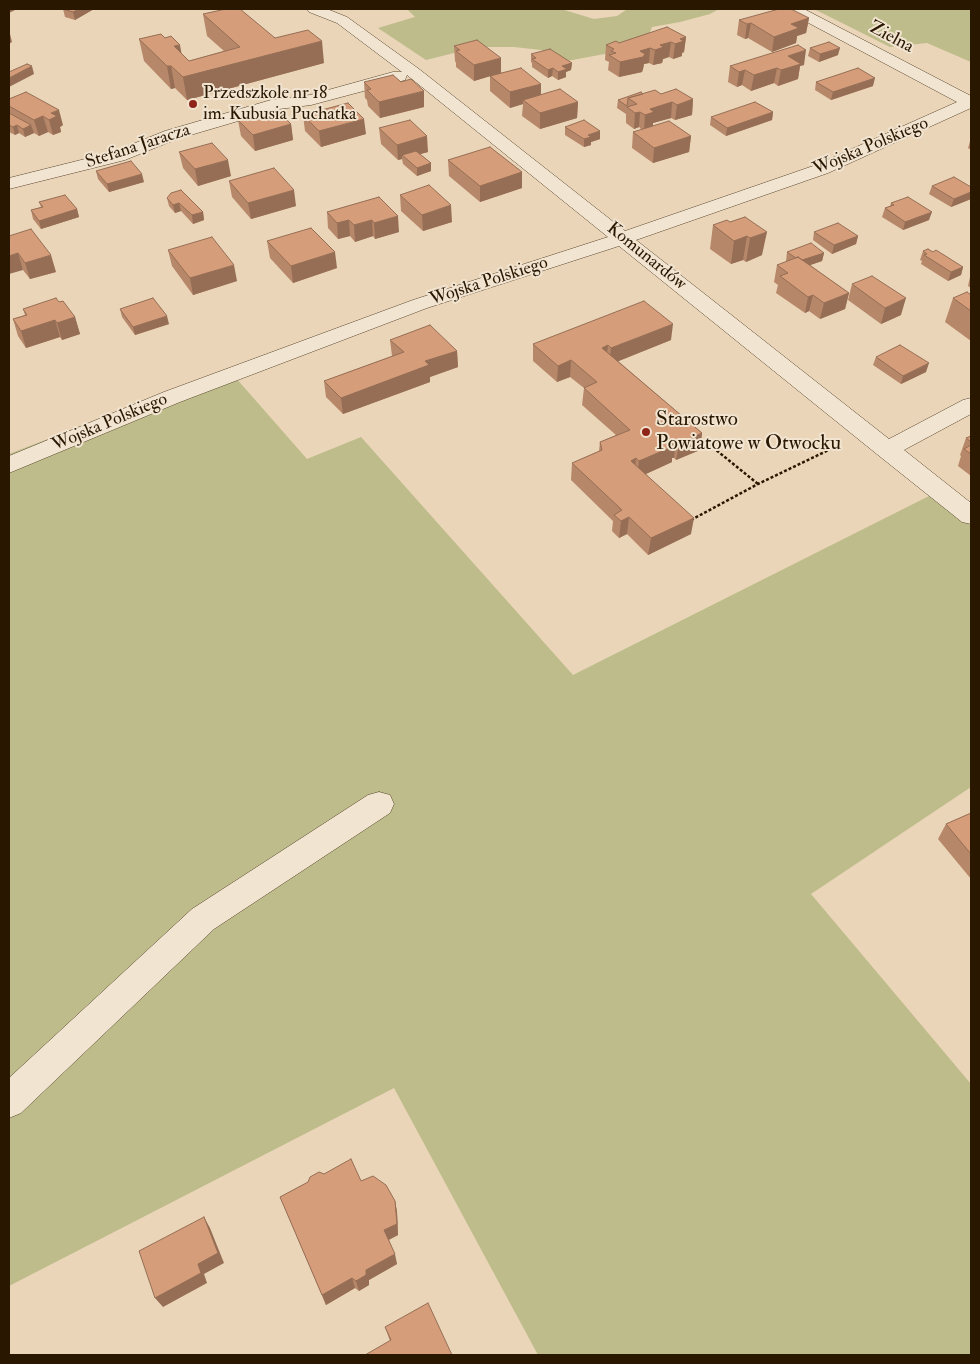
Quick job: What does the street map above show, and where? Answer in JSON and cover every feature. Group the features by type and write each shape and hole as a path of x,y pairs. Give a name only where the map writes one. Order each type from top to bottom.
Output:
{"street":[{"path":"322,11 348,9"},
{"name":"Zielna","path":"793,9 971,103"},
{"name":"Komunardów","path":"322,11 351,26 413,72 971,516"},
{"name":"Stefana Jaracza","path":"9,184 119,156 171,135 277,104 311,100 413,72"},
{"name":"Wojska Polskiego","path":"9,465 172,397 410,308 623,238 822,169 971,103"},
{"path":"886,450 971,405"},
{"path":"9,1101 203,920 379,804"}],"path":[{"path":"689,520 758,484 865,433"},
{"path":"705,441 758,484"}],"shaded area":[{"path":"407,9 561,9 594,19 617,16 625,9 719,9 710,14 652,27 648,37 610,53 567,61 541,50 514,47 478,47 426,60 378,28 415,17"},
{"path":"814,9 971,9 971,62 927,43 890,47"},
{"path":"228,369 307,459 361,437 573,675 939,491 971,515 971,787 811,894 971,1084 971,1355 538,1355 394,1088 9,1286 9,454"}],"building":[{"path":"63,9 79,9 73,12"},
{"path":"226,9 240,9 275,38 308,30 322,41 183,77 171,66 167,66 139,39 161,34 165,38 171,36 180,45 174,46 189,61 240,47 203,14"},
{"path":"779,9 791,9 809,18 791,24 799,28 774,37 751,23 747,24 739,20"},
{"path":"667,27 686,37 680,39 684,41 660,45 664,47 655,50 650,48 640,51 645,54 643,57 620,62 609,55 616,53 611,51 614,49 606,45 616,41 619,43"},
{"path":"477,40 501,58 474,65 456,51 460,50 454,46"},
{"path":"829,42 840,48 820,54 810,48"},
{"path":"798,45 806,50 788,56 801,64 781,70 777,68 754,75 745,70 739,72 730,66"},
{"path":"550,49 572,63 562,66 567,69 558,72 553,68 548,70 532,59 536,58 531,54"},
{"path":"27,64 32,66 9,78 9,72"},
{"path":"521,68 541,84 510,92 490,76"},
{"path":"858,68 875,78 833,92 816,82"},
{"path":"393,75 401,82 411,79 424,91 379,102 367,90 371,89 364,82"},
{"path":"560,89 578,102 540,113 523,100"},
{"path":"676,89 693,99 677,105 672,102 650,109 654,112 645,115 640,112 635,113 627,107 637,104 628,98 655,90 661,94"},
{"path":"26,92 59,110 51,113 57,116 49,120 43,116 34,120 9,106 9,99"},
{"path":"641,92 643,94 628,98 627,106 618,100"},
{"path":"755,102 773,112 727,128 711,117"},
{"path":"348,103 364,119 319,131 303,115"},
{"path":"276,110 291,124 253,135 238,120"},
{"path":"9,113 31,125 23,129 17,125 13,127 9,125"},
{"path":"410,120 427,136 397,145 379,128"},
{"path":"584,120 600,131 588,135 591,137 584,139 565,127"},
{"path":"669,121 691,136 654,148 633,132"},
{"path":"212,143 228,160 195,169 179,152"},
{"path":"490,147 522,172 480,186 448,160"},
{"path":"416,151 431,163 417,168 402,155"},
{"path":"131,161 142,174 107,184 96,171"},
{"path":"274,168 294,190 248,203 229,181"},
{"path":"954,177 971,187 971,192 954,199 932,186"},
{"path":"429,185 451,205 422,215 400,195"},
{"path":"181,190 203,212 192,215 179,203 173,205 167,198 171,193"},
{"path":"65,195 77,209 39,221 31,210 43,207 39,202"},
{"path":"379,197 398,216 374,223 372,220 354,225 349,220 337,223 327,212"},
{"path":"908,197 932,212 905,222 885,208 894,205 891,203"},
{"path":"745,217 767,232 734,241 713,225 727,220 730,222"},
{"path":"838,223 858,236 834,245 814,232"},
{"path":"311,228 335,252 291,266 267,241"},
{"path":"31,229 51,255 25,263 18,253 9,256 9,236"},
{"path":"212,237 234,265 190,278 168,250"},
{"path":"811,243 824,253 802,260 787,252"},
{"path":"928,249 933,252 936,250 963,267 951,272 924,255 927,254 923,251"},
{"path":"798,257 849,293 824,303 813,295 808,297 780,276 788,273 777,265"},
{"path":"872,276 906,298 885,308 852,284"},
{"path":"967,292 971,295 971,311 953,298"},
{"path":"56,298 59,302 63,301 75,317 57,323 55,320 21,331 13,319 27,315 23,309"},
{"path":"153,298 167,316 133,327 120,309"},
{"name":"Starostwo Powiatowe w Otwocku","path":"644,301 673,324 611,348 608,345 602,348 702,433 679,444 676,441 671,443 674,446 639,461 636,458 631,461 694,518 651,538 629,517 621,521 614,515 622,510 572,463 602,450 600,442 630,430 584,388 597,382 571,360 558,366 533,344"},
{"path":"430,325 457,351 425,361 429,365 341,398 324,381 404,352 390,340"},
{"path":"900,345 929,363 903,376 876,357"},
{"path":"971,445 971,454 964,449"},
{"path":"971,813 971,854 946,824"},
{"path":"351,1159 361,1181 373,1176 386,1185 395,1201 397,1224 384,1230 395,1254 366,1270 366,1275 356,1281 352,1278 322,1295 280,1197 308,1182 310,1177 319,1172 324,1174"},
{"path":"204,1217 218,1253 198,1264 201,1273 155,1298 139,1251"},
{"path":"428,1303 452,1355 365,1355 391,1340 385,1327"}],"place":[{"name":"Przedszkole nr 18 im. Kubusia Puchatka","path":"193,104"},
{"name":"Starostwo Powiatowe w Otwocku","path":"646,432"}]}
